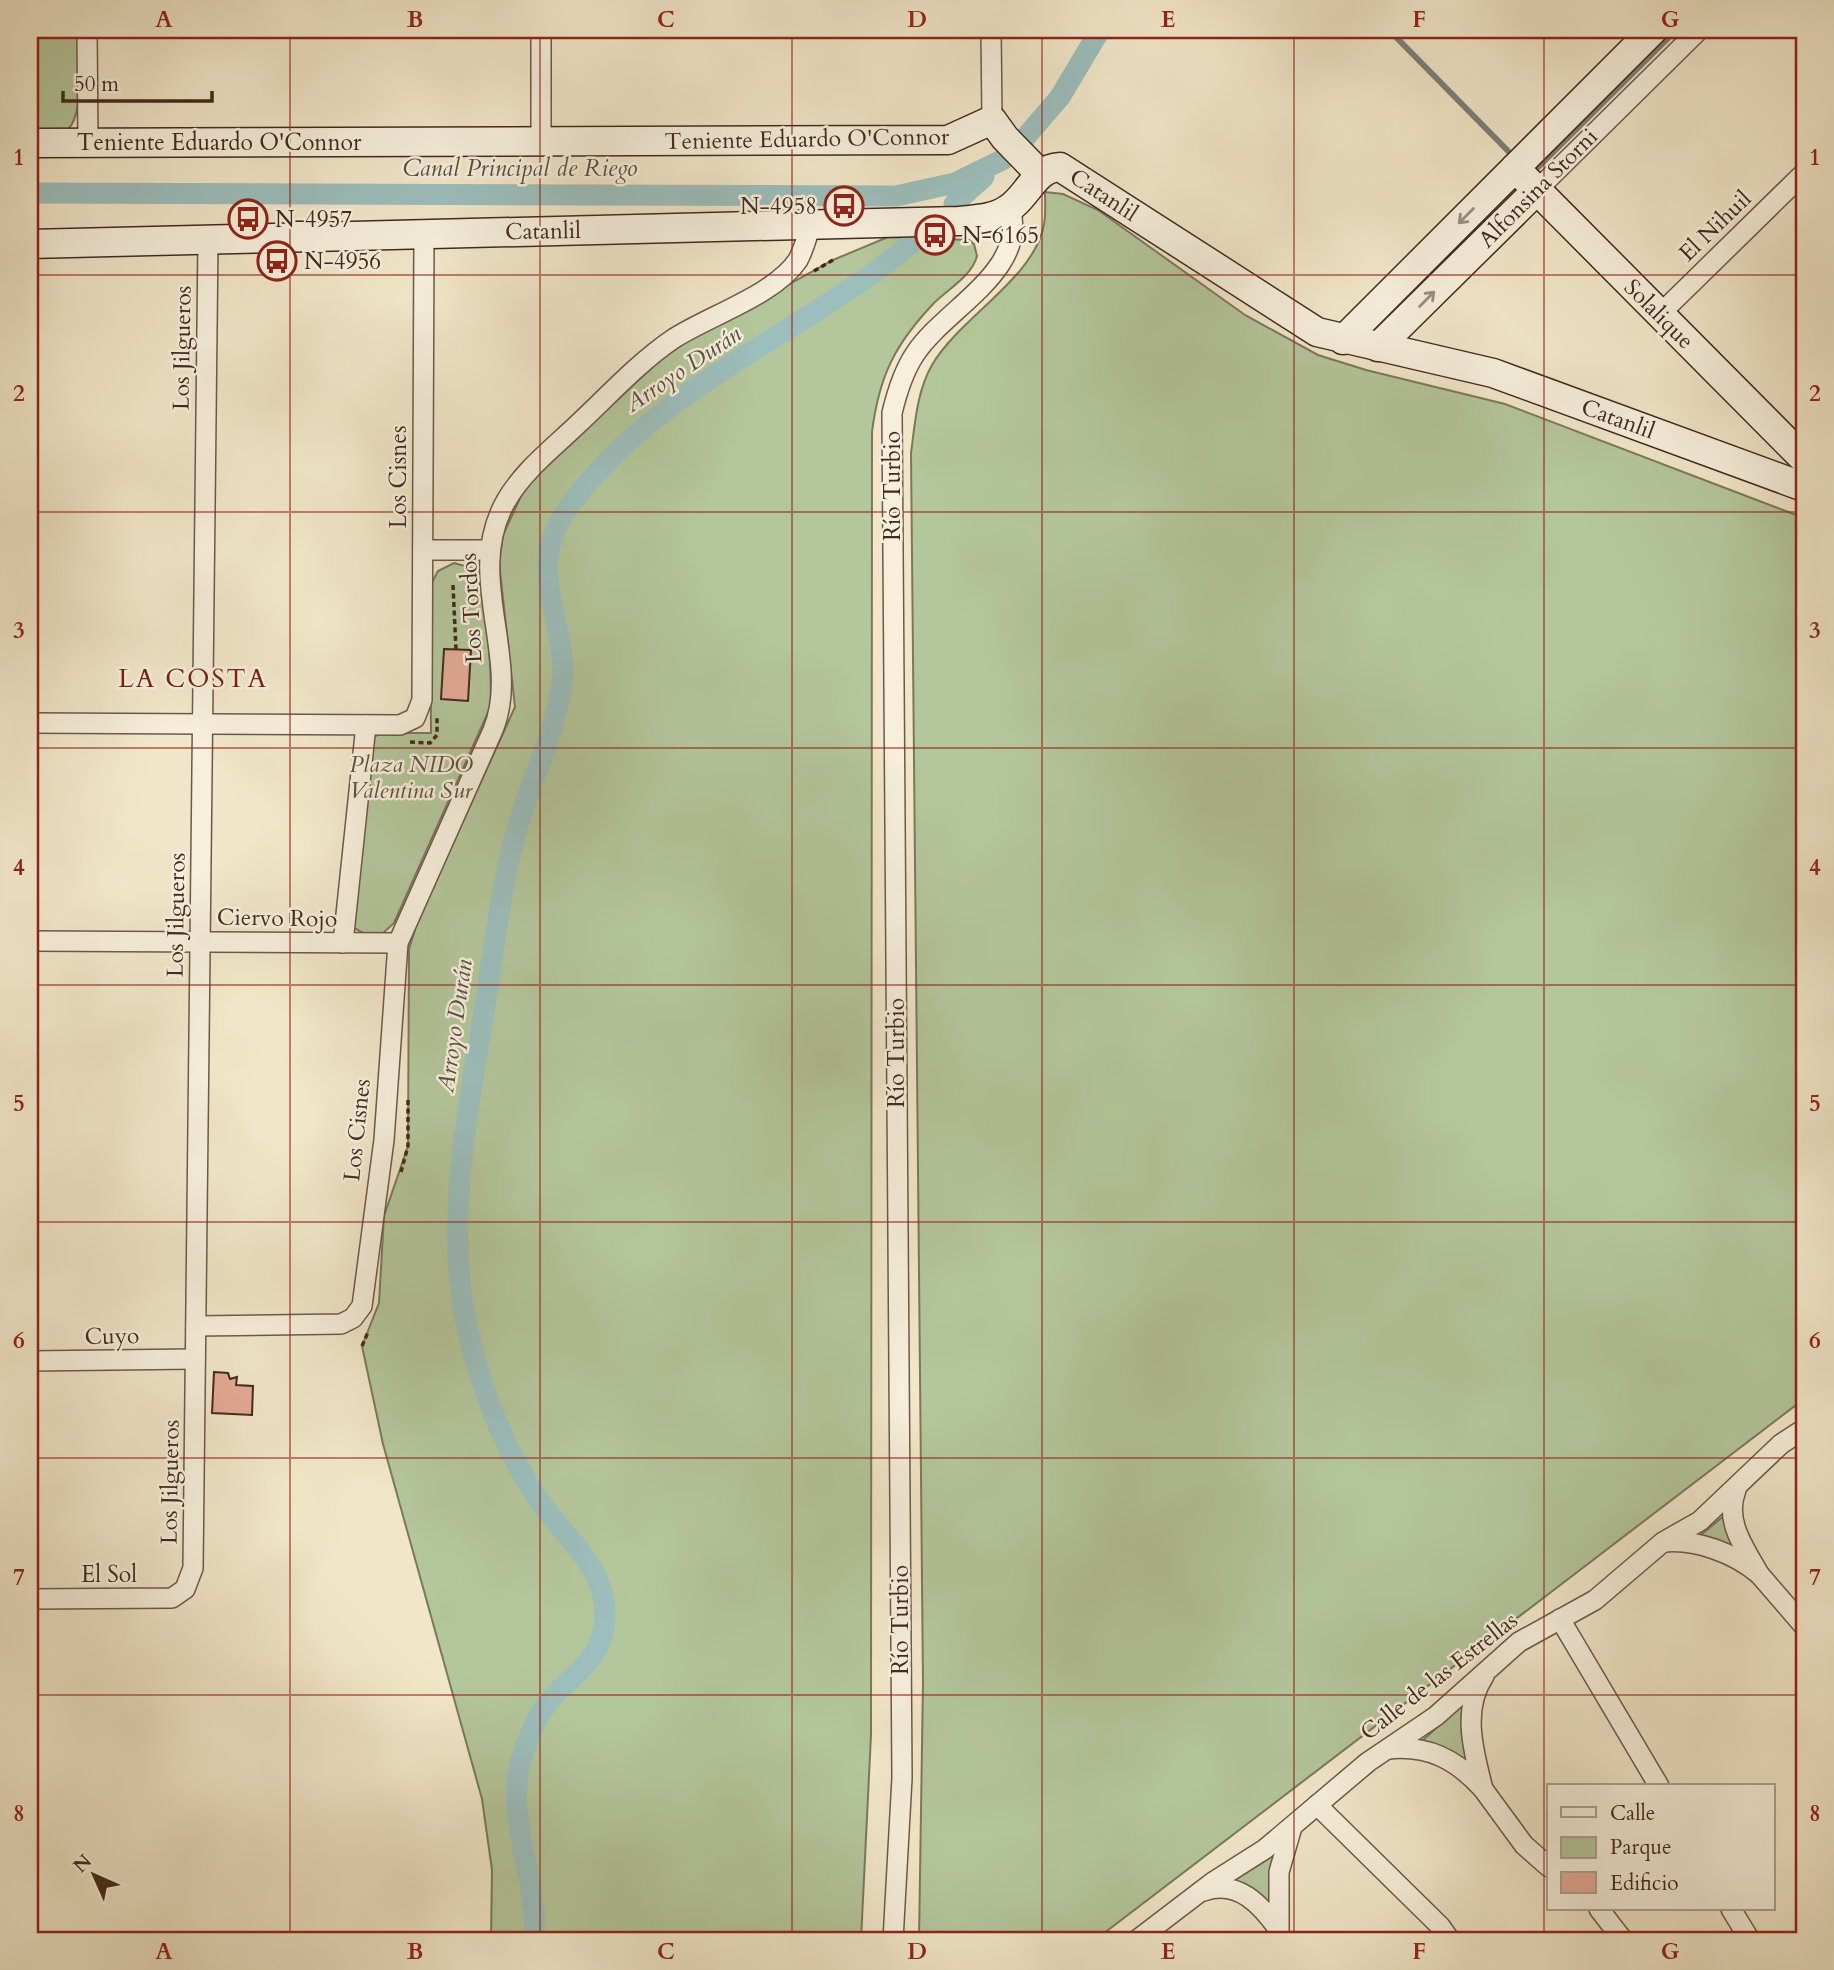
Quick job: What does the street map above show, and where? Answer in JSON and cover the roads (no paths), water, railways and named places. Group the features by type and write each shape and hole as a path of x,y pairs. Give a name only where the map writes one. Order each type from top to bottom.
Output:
{"street":[{"path":"87,30 88,143"},
{"path":"541,30 541,141"},
{"path":"991,30 992,120 997,129 1040,174"},
{"name":"Alfonsina Storni","path":"1343,340 1653,30"},
{"name":"Alfonsina Storni","path":"1378,347 1699,30"},
{"name":"Teniente Eduardo O'Connor","path":"30,143 948,139 964,135 992,120"},
{"name":"Catanlil","path":"30,244 959,221 994,216 1010,208 1040,174 1053,167 1065,169 1317,332 1493,373 1804,487"},
{"name":"Solalique","path":"1515,168 1804,459"},
{"name":"El Nihuil","path":"1660,314 1804,173"},
{"name":"Río Turbio","path":"893,1940 902,1778 892,413 897,391 915,354 943,320 1003,261 1013,239 1010,208"},
{"name":"Los Tordos","path":"398,943 499,717 501,692 489,570 490,550 499,515 526,474 661,348 769,285 789,270 801,253 811,225"},
{"name":"Los Cisnes","path":"366,725 400,725 415,718 422,700 424,234"},
{"name":"Los Jilgueros","path":"185,1589 193,1568 208,240"},
{"path":"423,550 490,550"},
{"path":"30,723 366,725 343,943"},
{"name":"Ciervo Rojo","path":"30,941 398,943"},
{"name":"Los Cisnes","path":"196,1326 334,1325 362,1320 384,1140 398,943"},
{"name":"Cuyo","path":"30,1361 195,1359"},
{"name":"Calle de las Estrellas","path":"1137,1940 1197,1894 1265,1849 1387,1749 1436,1716 1519,1642 1611,1588 1663,1542 1700,1521 1736,1490 1781,1444 1804,1429"},
{"path":"1736,1490 1731,1506 1734,1526 1759,1574"},
{"path":"1663,1542 1696,1544 1741,1561 1759,1574 1804,1626"},
{"name":"El Sol","path":"30,1599 165,1599 185,1589"},
{"path":"1560,1619 1658,1784"},
{"path":"1483,1789 1474,1752 1471,1722 1475,1693 1490,1667"},
{"path":"1387,1749 1417,1749 1445,1757 1469,1774 1524,1845 1547,1865"},
{"path":"1317,1805 1440,1926 1450,1940"},
{"path":"1280,1935 1279,1872 1293,1825"},
{"path":"1197,1894 1219,1887 1236,1890 1260,1907 1280,1935"},
{"path":"1600,1910 1623,1940"},
{"path":"1732,1910 1750,1940"}],"waterway":[{"name":"Arroyo Durán","path":"1024,139 1060,97 1100,30"},
{"path":"1389,30 1511,154"},
{"path":"1538,167 1676,30"},
{"name":"Canal Principal de Riego","path":"30,193 896,196 955,183 1004,159"},
{"name":"Arroyo Durán","path":"954,204 984,177"},
{"name":"Arroyo Durán","path":"534,1940 532,1894 517,1802 517,1779 522,1756 539,1716 551,1699 591,1659 603,1633 605,1616 603,1598 591,1567 548,1513 526,1480 504,1439 486,1394 467,1327 460,1287 458,1206 466,1126 503,890 519,822 555,717 562,681 559,637 550,596 548,554 554,533 567,510 602,467 642,429 685,395 825,306 914,241"}],"place":[{"name":"N-4958","path":"844,206"},
{"name":"N-4957","path":"248,219"},
{"name":"N-6165","path":"935,235"},
{"name":"N-4956","path":"277,261"}],"district":[{"name":"LA COSTA","path":"193,678"}],"park label":[{"name":"Plaza NIDO Valentina Sur","path":"411,777"}]}
